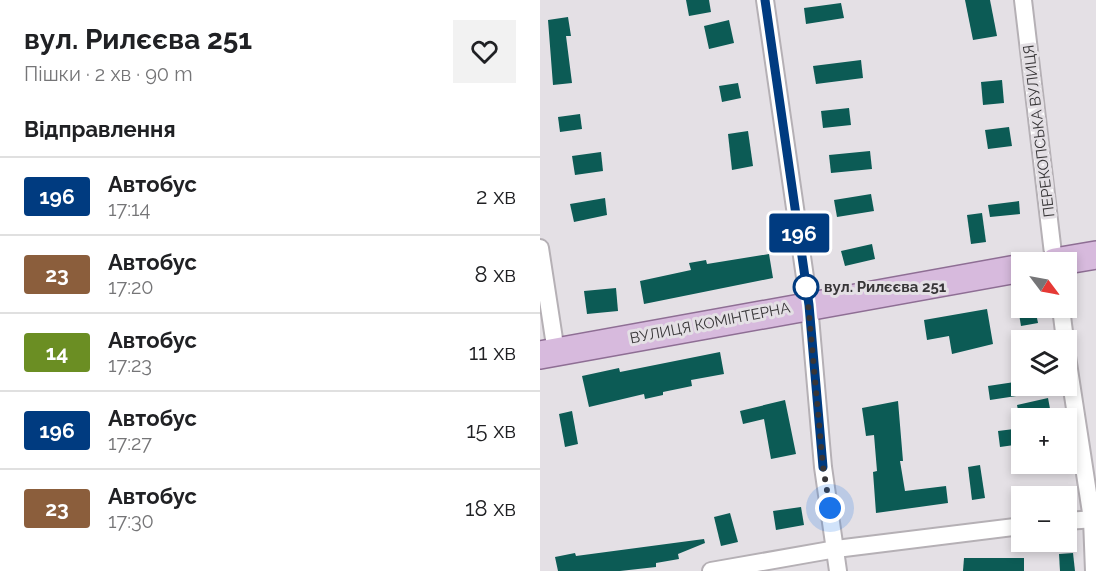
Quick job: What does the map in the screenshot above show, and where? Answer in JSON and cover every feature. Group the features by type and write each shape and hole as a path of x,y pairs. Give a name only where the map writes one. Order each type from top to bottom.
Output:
{"main road":[{"path":"1077,258 1096,255"},
{"name":"ВУЛИЦЯ КОМІНТЕРНА","path":"548,353 1011,270"}],"street":[{"path":"765,0 809,305 823,467 838,571"},
{"name":"ПЕРЕКОПСЬКА ВУЛИЦЯ","path":"1023,0 1054,252"},
{"path":"540,248 548,353"},
{"path":"1074,396 1094,519 1094,571"},
{"path":"1077,520 1094,519"},
{"path":"711,571 836,549 1011,527"}],"building":[{"path":"686,0 709,0 711,12 689,16"},
{"path":"965,0 990,0 997,36 973,40"},
{"path":"841,3 844,18 806,24 804,8"},
{"path":"568,17 571,36 566,36 572,83 553,85 548,20"},
{"path":"729,20 734,43 709,49 704,26"},
{"path":"861,60 863,78 816,84 813,66"},
{"path":"1002,80 1004,103 983,105 981,82"},
{"path":"738,83 741,98 722,102 719,86"},
{"path":"849,108 851,125 823,128 821,111"},
{"path":"580,114 582,129 560,132 558,117"},
{"path":"1009,127 1012,146 988,149 985,130"},
{"path":"748,131 753,166 732,170 728,134"},
{"path":"870,151 872,169 831,173 829,155"},
{"path":"601,152 603,171 575,175 572,156"},
{"path":"871,194 874,211 837,217 834,200"},
{"path":"605,198 607,215 574,222 570,204"},
{"path":"1019,201 1020,214 990,217 988,205"},
{"path":"982,213 986,242 971,244 967,215"},
{"path":"872,244 875,259 845,266 841,251"},
{"path":"769,254 773,278 644,304 640,281 691,270 689,263 706,260 707,264"},
{"path":"616,288 618,311 587,314 584,291"},
{"path":"987,309 993,344 952,354 949,336 927,340 924,320"},
{"path":"1020,318 1037,318 1038,323 1021,326"},
{"path":"720,352 724,374 691,380 692,386 663,392 663,395 645,399 644,394 589,407 582,376 619,368 620,372"},
{"path":"1011,383 1011,396 1016,396 990,400 988,386"},
{"path":"1048,398 1050,408 1018,408 1017,405"},
{"path":"785,400 796,454 771,459 764,419 743,424 740,411"},
{"path":"898,401 903,461 900,461 905,491 946,486 948,503 876,513 873,472 877,471 874,435 866,436 862,408"},
{"path":"572,411 578,444 565,447 559,414"},
{"path":"1011,429 1011,446 1000,447 998,431"},
{"path":"980,465 985,498 972,500 968,467"},
{"path":"801,507 804,525 776,530 773,511"},
{"path":"730,513 738,542 721,546 714,517"},
{"path":"704,539 705,543 678,554 679,559 656,563 656,567 620,571 558,571 555,557 575,553 576,556"},
{"path":"1073,553 1075,571 1060,571 1059,554"},
{"path":"964,558 1024,558 1024,571 963,571"}],"bus line":[{"name":"196","path":"765,0 809,305 823,467"}],"place":[{"name":"вул. Рилєєва 251","path":"806,287"}],"route":[{"path":"806,287 806,281 823,467 830,508"}]}
